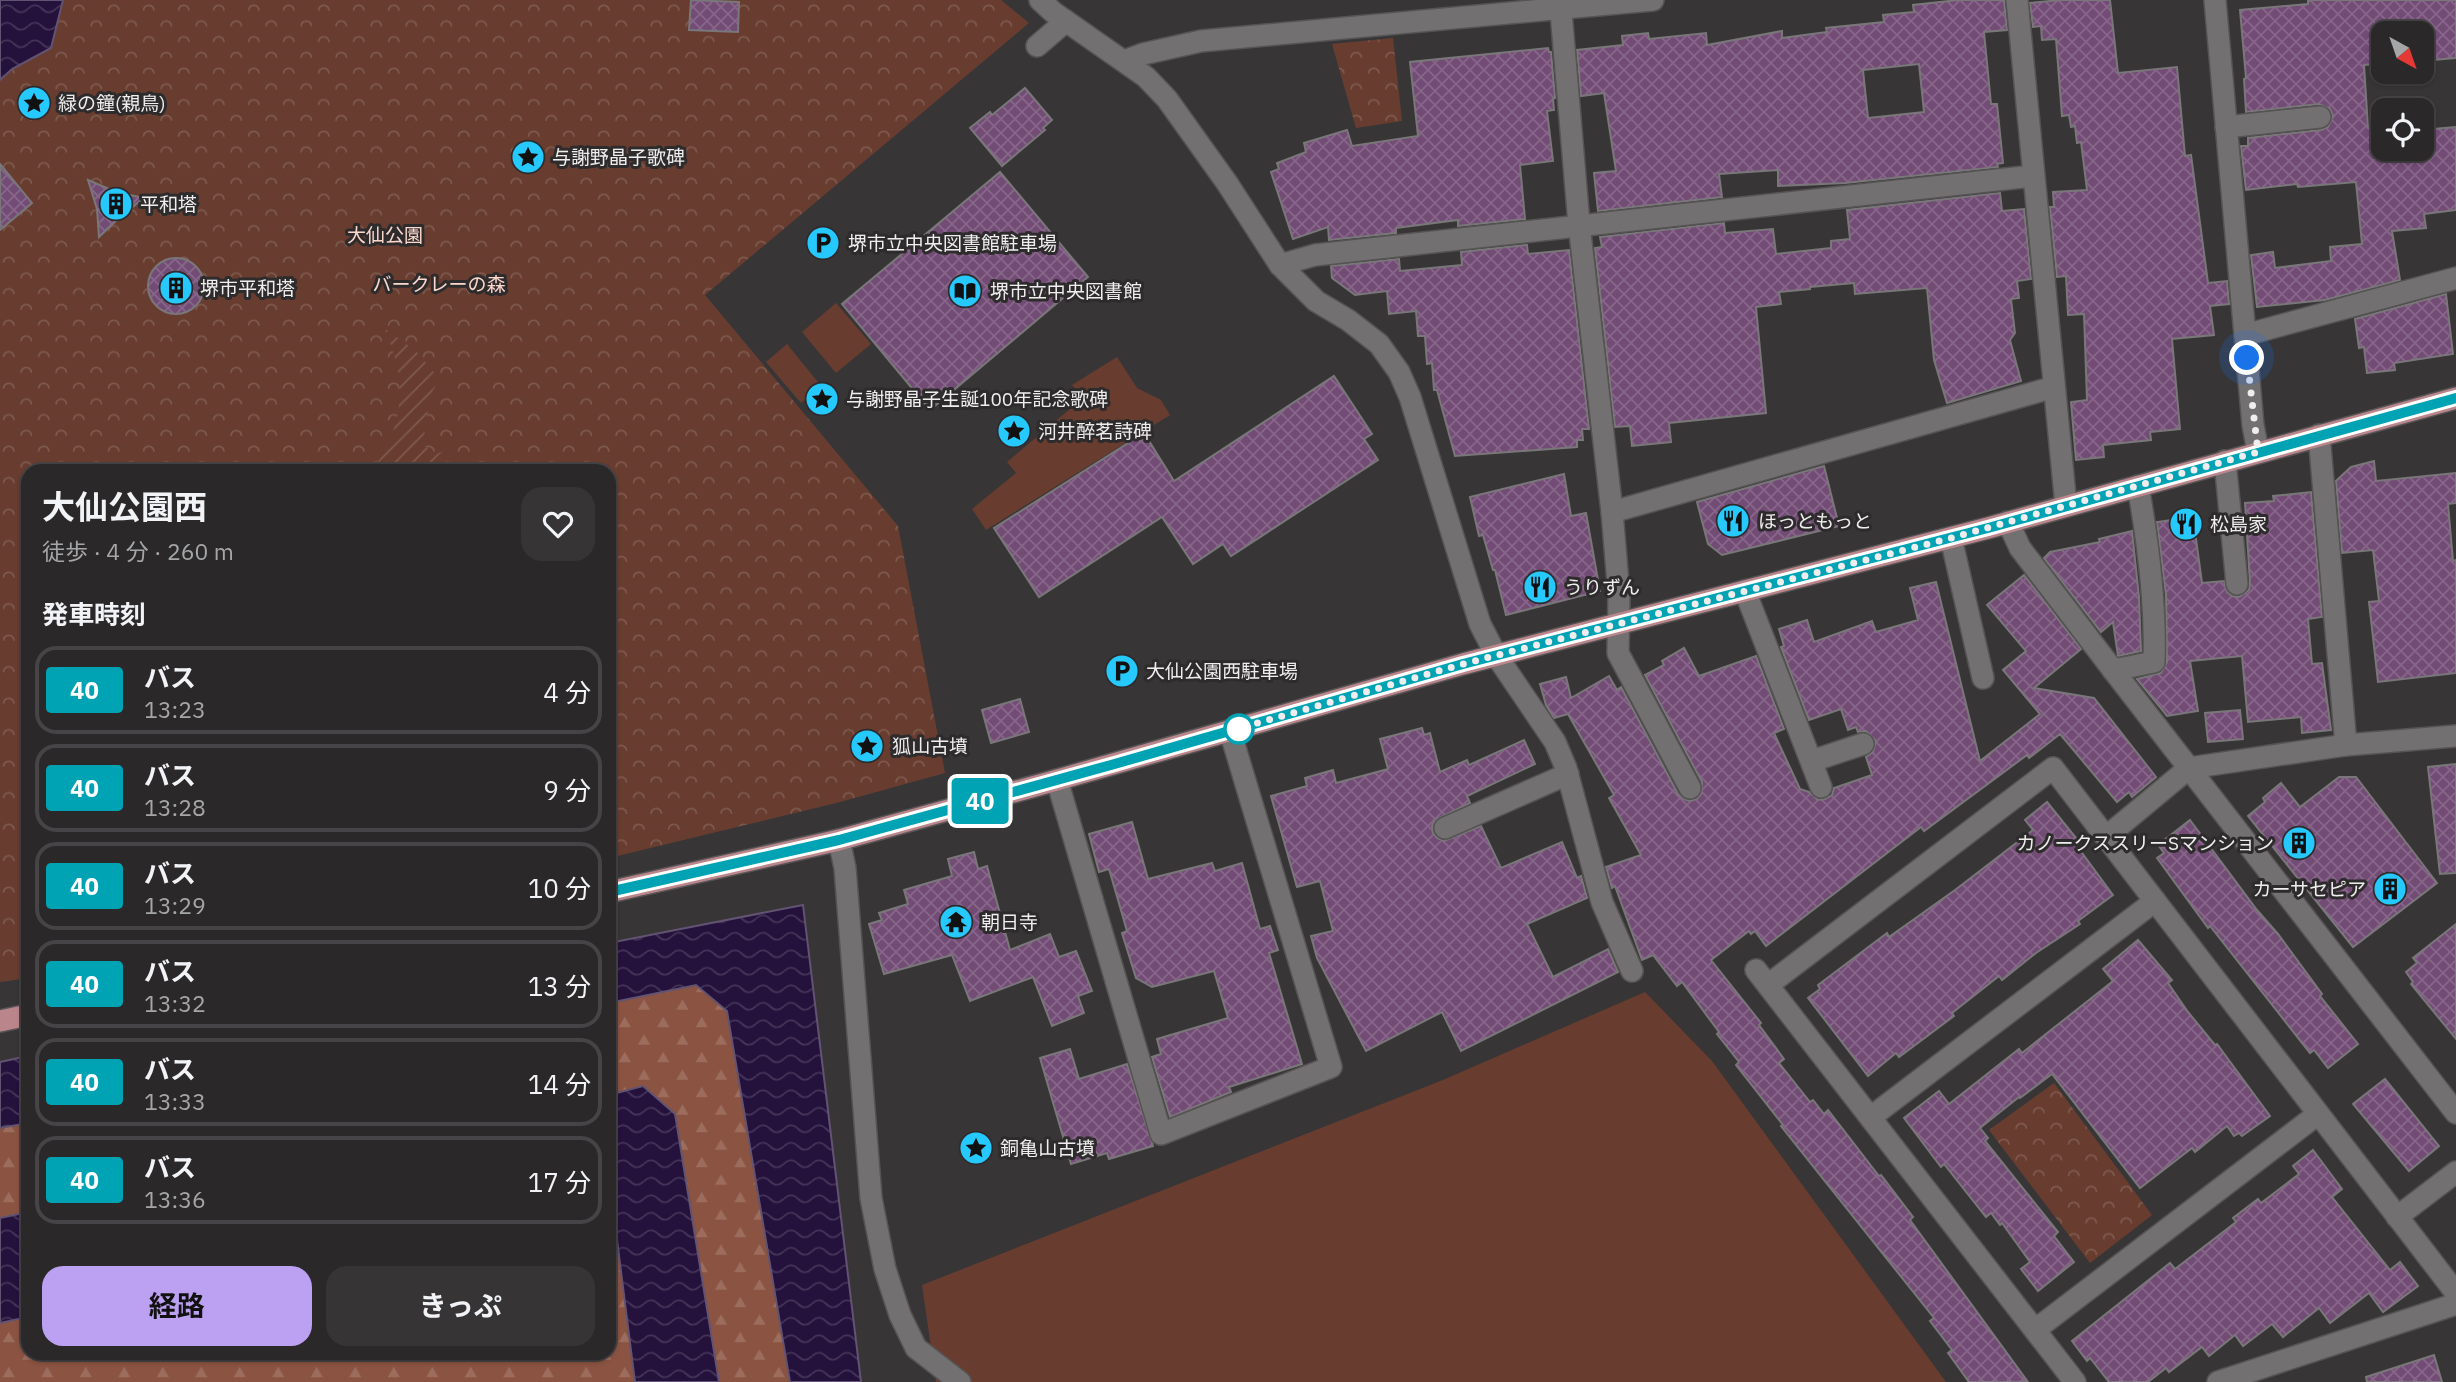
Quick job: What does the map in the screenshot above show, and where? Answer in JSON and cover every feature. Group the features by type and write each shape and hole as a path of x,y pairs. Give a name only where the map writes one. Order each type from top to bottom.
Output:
{"main road":[{"path":"616,890 839,840 1496,656 1951,538 2456,398"},
{"path":"0,1021 21,1016"}],"street":[{"path":"1040,0 1146,77 1167,99 1227,183 1280,265 1316,301 1348,320 1379,344 1399,372 1410,397 1480,624 1496,656 1548,731 1568,774 1602,902 1632,971"},
{"path":"1124,61 1200,41 1560,4 1653,0"},
{"path":"2017,0 2066,506"},
{"path":"2215,0 2253,425 2258,452"},
{"path":"1560,4 1579,224 1612,512 1619,595 1618,653 1690,788"},
{"path":"1037,46 1066,21"},
{"path":"2226,127 2320,117"},
{"path":"1280,265 1315,255 2033,176"},
{"path":"2245,335 2456,278"},
{"path":"1612,512 2054,387"},
{"path":"2319,435 2346,745"},
{"path":"2225,461 2237,584"},
{"path":"2113,670 2154,662 2155,638 2148,563 2137,486"},
{"path":"2008,522 2020,548 2456,1112"},
{"path":"1951,538 1983,678"},
{"path":"1745,591 1822,787"},
{"path":"1057,780 1161,1134 1331,1067 1230,731"},
{"path":"2106,836 2189,768 2346,745 2456,736"},
{"path":"1812,761 1863,744"},
{"path":"2075,1382 1762,978 2053,768 2456,1293"},
{"path":"1445,828 1568,774"},
{"path":"839,840 845,868 871,1198 885,1269 916,1349 960,1382"},
{"path":"1871,1117 2155,901"},
{"path":"2035,1330 2318,1114"},
{"path":"2397,1217 2456,1172"},
{"path":"2218,1382 2456,1304"}],"green space":[{"name":"大仙公園","path":"0,0 1001,0 1029,23 705,295 898,526 945,773 840,802 616,856 616,464 21,464 21,979 0,982"},
{"path":"1393,38 1402,121 1356,128 1332,44"},
{"path":"836,303 871,344 836,373 802,332"},
{"path":"384,328 416,351 437,376 428,408 423,445 436,454 449,449 446,464 377,464 392,434 400,400 400,383 392,347"},
{"path":"787,344 821,386 801,403 766,362"},
{"path":"1117,357 1137,388 1161,400 1170,415 986,530 972,509 1016,473 1007,462 1083,398 1072,385"},
{"path":"696,985 727,1011 790,1382 719,1382 675,1115 643,1086 616,1093 616,1002"},
{"path":"1645,992 1712,1061 1946,1382 936,1382 922,1285 1443,1080"},
{"path":"2054,1083 2152,1215 2090,1263 1989,1130"},
{"path":"21,1124 21,1214 0,1218 0,1128"},
{"path":"616,1232 635,1382 0,1382 0,1323 21,1318 21,1360 616,1360"}],"water":[{"path":"0,0 63,0 51,48 12,69 0,80"},
{"path":"803,905 861,1382 790,1382 727,1011 696,985 616,1002 616,942"},
{"path":"21,1058 21,1124 0,1128 0,1062"},
{"path":"643,1086 675,1114 719,1382 635,1382 616,1232 616,1093"},
{"path":"21,1214 21,1318 0,1323 0,1218"}],"building":[{"path":"691,0 739,2 738,32 689,30"},
{"path":"1958,0 2004,0 2007,30 1984,32 1991,104 1997,104 2003,163 1997,164 1998,167 1845,183 1778,186 1778,170 1719,174 1722,197 1598,211 1594,173 1616,171 1604,93 1581,96 1577,50 1623,45 1622,36 1648,33 1649,39 1706,33 1707,45 1782,31 1782,38 1827,32 1826,28 1884,22 1883,15 1914,12 1913,5","holes":["1919,64 1924,112 1868,118 1863,70"]},
{"path":"2110,0 2118,73 2177,67 2185,156 2191,155 2208,283 2227,281 2229,304 2210,306 2214,335 2172,339 2180,429 2150,432 2151,440 2103,445 2104,457 2076,460 2071,402 2087,400 2084,314 2068,315 2066,276 2057,277 2050,207 2054,207 2053,192 2087,190 2081,142 2077,143 2075,126 2071,127 2069,115 2062,116 2056,39 2042,40 2041,26 2033,27 2030,3"},
{"path":"2308,0 2456,0 2456,58 2434,60 2434,21 2371,21 2371,64 2364,65 2371,161 2434,161 2434,129 2456,127 2456,210 2424,214 2426,228 2392,231 2400,280 2325,300 2257,307 2251,255 2273,252 2275,268 2331,261 2330,247 2362,244 2356,182 2298,187 2297,184 2246,190 2241,146 2248,146 2248,138 2321,130 2328,127 2333,116 2330,109 2319,104 2246,112 2240,10 2308,4"},
{"path":"1548,48 1551,52 1555,98 1554,110 1547,111 1553,161 1520,165 1525,219 1458,226 1458,220 1396,228 1396,233 1329,240 1328,227 1293,239 1271,172 1279,169 1277,163 1306,152 1304,143 1347,130 1352,146 1418,136 1410,62"},
{"path":"1025,88 1052,120 1043,128 1045,130 1002,166 970,128 990,112 992,115"},
{"path":"0,164 32,203 0,230"},
{"name":"堺市立中央図書館","path":"1000,172 1088,277 930,410 842,304"},
{"name":"平和塔","path":"88,180 116,192 144,198 99,237 97,209"},
{"path":"2000,193 2002,211 2024,209 2031,279 2017,281 2019,298 2011,299 2015,333 2010,340 2021,381 1947,403 1934,360 1927,288 1855,294 1854,283 1810,287 1779,292 1781,304 1756,307 1766,413 1669,423 1671,442 1632,446 1630,426 1615,427 1595,248 1602,247 1600,237 1724,223 1725,233 1773,229 1776,254 1831,248 1831,241 1850,239 1847,210"},
{"path":"1527,245 1528,254 1569,250 1589,429 1582,429 1583,440 1577,440 1577,447 1455,456 1437,390 1434,390 1432,363 1427,364 1425,336 1418,336 1416,311 1389,314 1387,291 1355,295 1332,278 1331,266 1399,259 1400,271 1462,265 1461,252"},
{"name":"堺市平和塔","path":"171,258 181,258 196,266 202,275 202,297 196,306 181,314 171,314 153,302 148,291 148,281 160,263"},
{"path":"2446,294 2453,354 2394,363 2395,370 2367,373 2364,347 2359,348 2355,319"},
{"path":"1334,376 1372,434 1364,439 1378,460 1231,556 1223,544 1193,564 1162,517 1039,597 994,528 1144,433 1174,481"},
{"path":"2374,461 2376,481 2456,473 2456,503 2448,504 2453,561 2456,560 2456,673 2378,682 2369,602 2379,601 2373,550 2342,553 2336,481 2351,467"},
{"path":"1824,466 1839,526 1722,555 1708,544 1697,502"},
{"path":"1564,474 1571,516 1586,513 1600,591 1506,615 1495,570 1483,535 1479,536 1470,497"},
{"path":"2311,492 2322,617 2308,619 2312,664 2322,663 2331,730 2302,733 2301,717 2248,722 2242,656 2190,661 2198,711 2167,716 2137,679 2161,673 2167,662 2166,595 2157,522 2193,517 2202,583 2224,581 2227,592 2239,597 2249,590 2250,583 2245,503 2274,501 2273,496"},
{"path":"2132,531 2141,651 2118,656 2113,622 2101,632 2044,558 2050,552 2100,542 2099,539"},
{"path":"2024,575 2081,649 2034,688 2094,698 2156,777 2132,797 2129,792 2117,802 2060,734 1924,831 1921,827 1766,946 1755,931 1751,934 1749,931 1711,960 1761,1023 1759,1025 1784,1059 1779,1063 1810,1102 1813,1100 1824,1114 1828,1110 1879,1176 1881,1175 1913,1217 1910,1220 2028,1382 1969,1382 1948,1353 1952,1350 1930,1321 1934,1318 1781,1126 1783,1125 1736,1065 1739,1062 1682,982 1677,986 1653,955 1642,960 1606,867 1641,855 1609,798 1614,795 1568,714 1554,718 1546,705 1540,684 1566,677 1571,698 1609,676 1617,690 1621,687 1678,794 1690,801 1701,794 1702,782 1645,675 1664,665 1662,661 1684,648 1699,676 1756,656 1784,729 1774,733 1800,789 1809,792 1818,800 1825,799 1832,795 1834,788 1872,775 1866,757 1873,752 1876,741 1866,731 1858,732 1856,727 1848,730 1841,709 1809,720 1781,647 1784,646 1779,629 1807,620 1814,642 1872,621 1876,632 1918,620 1910,588 1936,582 1980,761 2040,714 2003,670 2026,651 1987,605"},
{"path":"1020,699 1029,732 991,743 982,710"},
{"path":"2240,710 2243,739 2208,742 2205,713"},
{"path":"1422,728 1424,735 1430,733 1440,772 1467,760 1469,765 1524,740 1535,764 1467,796 1470,803 1435,820 1433,833 1444,841 1481,826 1501,868 1562,842 1577,878 1581,876 1587,898 1527,924 1553,977 1608,949 1618,972 1461,1051 1442,1012 1366,1051 1317,958 1311,936 1333,931 1320,881 1297,887 1271,796 1307,786 1305,778 1333,770 1336,783 1388,769 1380,739"},
{"path":"2456,764 2456,873 2440,874 2428,767"},
{"path":"2339,777 2356,777 2437,883 2353,947 2248,816 2265,802 2263,798 2281,783 2300,807"},
{"path":"2047,802 2080,843 2077,846 2113,895 2078,921 2080,924 2036,953 2002,980 1999,976 1952,1013 1954,1016 1899,1057 1896,1053 1868,1076 1808,998 1820,989 1818,985 1887,933 1889,937 2033,830 2025,820"},
{"path":"2190,820 2358,1044 2328,1068 2314,1050 2310,1053 2210,926 2208,928 2157,858 2164,853 2158,845"},
{"path":"1132,822 1148,879 1212,863 1215,871 1242,863 1260,929 1270,926 1278,950 1269,953 1302,1064 1229,1087 1231,1092 1170,1117 1152,1057 1161,1054 1157,1039 1228,1018 1214,971 1152,987 1136,978 1122,933 1127,931 1109,869 1099,872 1089,834"},
{"path":"974,852 978,869 987,866 1010,950 1050,934 1059,957 1076,951 1092,991 1078,996 1084,1013 1052,1026 1033,977 970,1001 952,955 884,974 869,924 882,920 879,913 908,904 904,890 952,876 948,859"},
{"path":"2456,924 2456,1039 2411,984 2413,982 2406,972 2417,963 2413,958"},
{"path":"2138,940 2172,980 2168,983 2188,1012 2215,1045 2217,1044 2270,1116 2242,1136 2239,1133 2234,1136 2227,1126 2195,1152 2192,1148 2140,1188 2052,1074 2019,1097 1980,1128 1988,1138 1985,1141 2058,1232 2054,1236 2074,1262 2038,1291 2021,1269 2030,1262 2002,1223 2000,1225 1991,1213 1986,1217 1944,1164 1941,1167 1904,1118 1939,1091 1949,1104 2019,1049 2022,1053 2113,981 2103,969"},
{"path":"1070,1049 1079,1079 1127,1064 1153,1146 1109,1159 1107,1153 1071,1164 1040,1058"},
{"path":"2385,1079 2439,1146 2409,1171 2353,1104"},
{"path":"2313,1150 2342,1189 2332,1197 2390,1270 2400,1262 2418,1286 2383,1312 2369,1293 2330,1323 2319,1308 2283,1337 2272,1324 2243,1346 2235,1335 2209,1356 2202,1347 2169,1372 2166,1368 2148,1382 2109,1382 2090,1358 2087,1361 2072,1341 2170,1263 2175,1269 2236,1222 2233,1218 2258,1199 2261,1203 2299,1174 2293,1166"},
{"path":"2434,1355 2442,1382 2367,1382 2366,1377"}],"bus line":[{"name":"40","path":"616,890 839,840 1463,664 1988,528 2456,398"}],"place":[{"name":"緑の鐘(親鳥)","path":"34,103"},
{"name":"与謝野晶子歌碑","path":"528,157"},
{"name":"平和塔","path":"116,204"},
{"name":"堺市立中央図書館駐車場","path":"823,243"},
{"name":"堺市平和塔","path":"176,288"},
{"name":"堺市立中央図書館","path":"965,291"},
{"name":"与謝野晶子生誕100年記念歌碑","path":"822,399"},
{"name":"河井醉茗詩碑","path":"1014,431"},
{"name":"ほっともっと","path":"1733,521"},
{"name":"松島家","path":"2186,524"},
{"name":"うりずん","path":"1540,587"},
{"name":"大仙公園西駐車場","path":"1122,671"},
{"name":"狐山古墳","path":"867,746"},
{"name":"カノークススリーSマンション","path":"2299,843"},
{"name":"カーサセピア","path":"2390,889"},
{"name":"朝日寺","path":"956,922"},
{"name":"銅亀山古墳","path":"976,1148"}],"route":[{"path":"1239,729 1230,731 1463,664 1951,538 2258,452 2247,358"}],"park label":[{"name":"バークレーの森","path":"439,284"}]}
